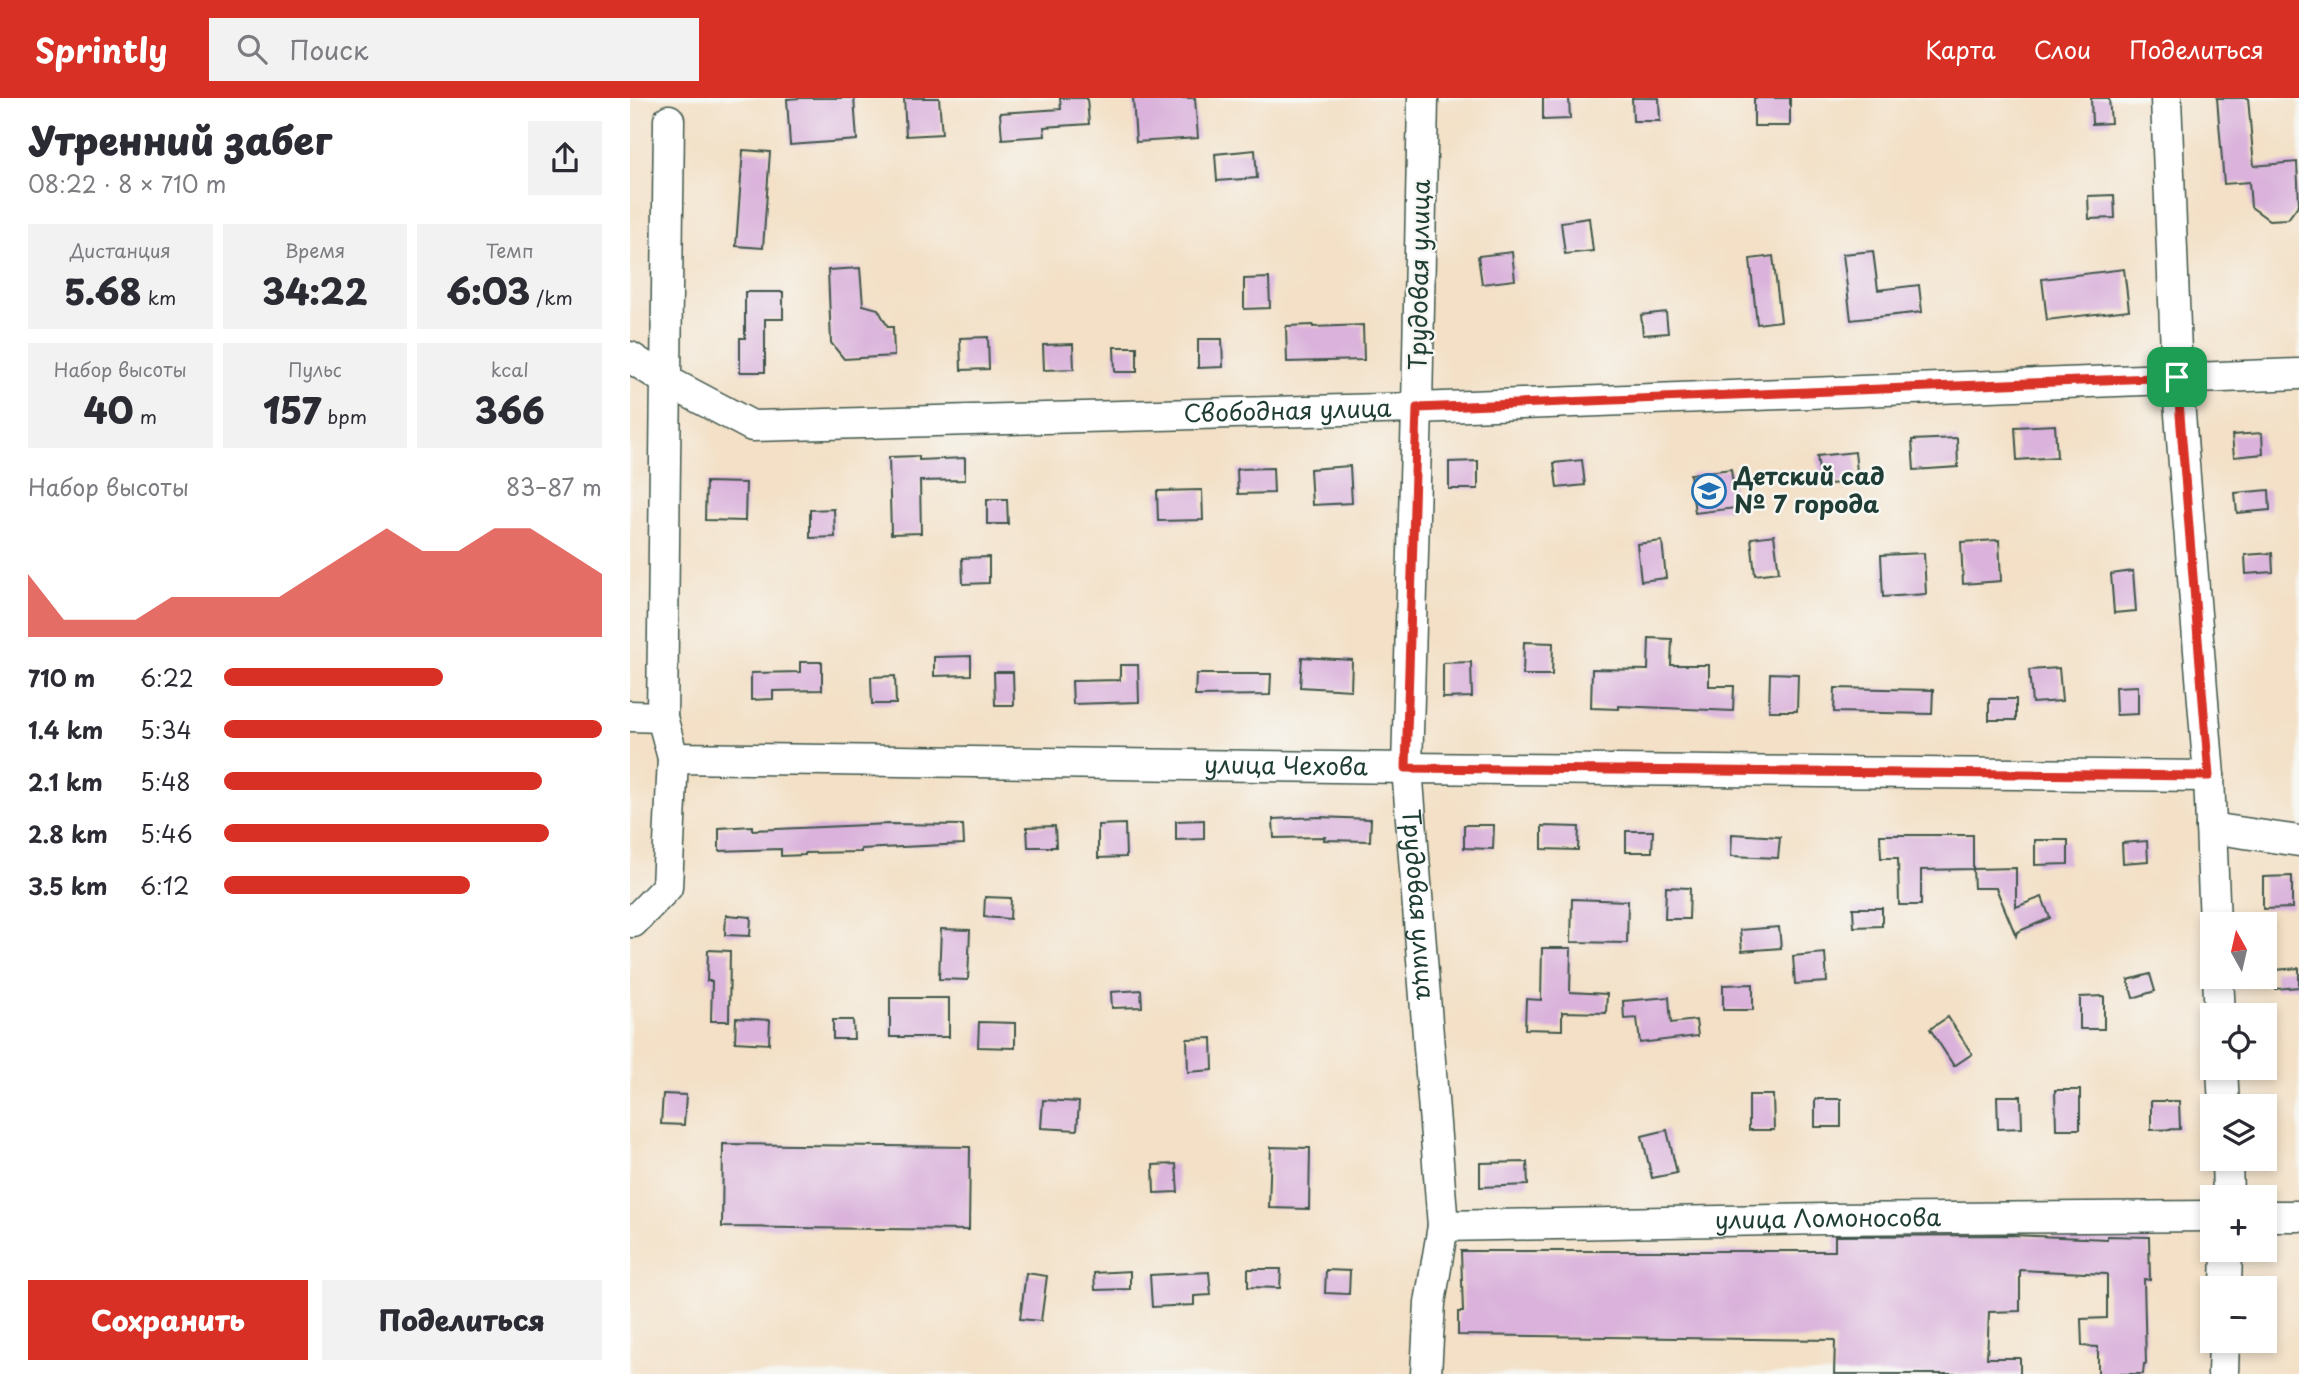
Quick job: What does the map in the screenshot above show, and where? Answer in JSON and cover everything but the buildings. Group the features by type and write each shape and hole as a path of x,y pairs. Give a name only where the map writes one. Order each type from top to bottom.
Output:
{"street":[{"name":"Трудовая улица","path":"1423,98 1406,768 1443,1226 1430,1303 1426,1374"},
{"path":"2165,98 2177,377 2209,776 2215,912"},
{"path":"630,922 634,922 667,887 673,758 662,717 669,120"},
{"name":"Свободная улица","path":"630,357 667,381 752,426 1417,408 2299,374"},
{"path":"630,716 662,717"},
{"name":"улица Чехова","path":"673,758 2209,776"},
{"path":"2211,828 2299,841"},
{"name":"улица Ломоносова","path":"1443,1226 2200,1216"},
{"path":"2277,1216 2299,1216"},
{"path":"2223,1374 2224,1353"}],"place":[{"name":"Детский сад № 7 города","path":"1709,491"}],"route":[{"path":"2177,377 2209,776 1406,768 1417,408 2177,377"}]}
